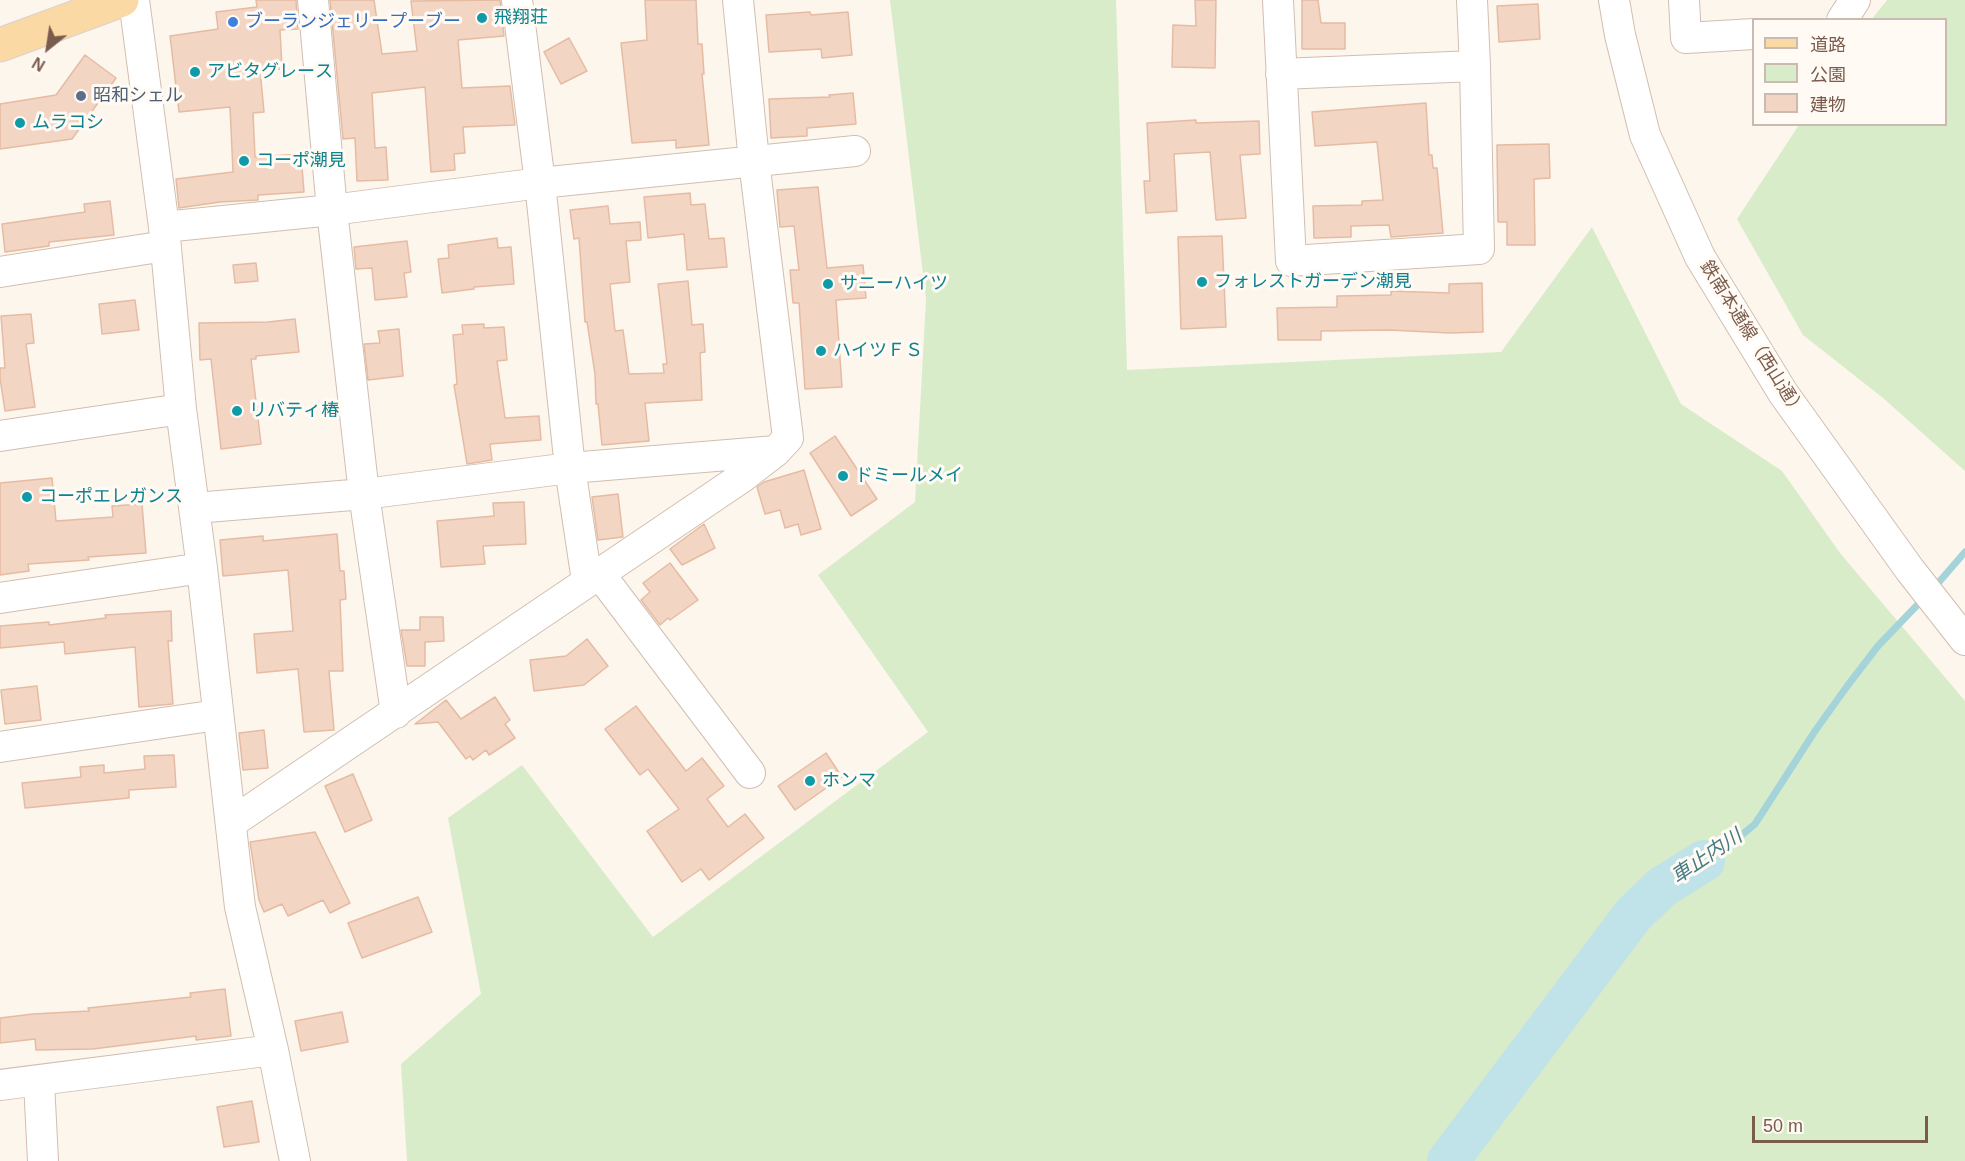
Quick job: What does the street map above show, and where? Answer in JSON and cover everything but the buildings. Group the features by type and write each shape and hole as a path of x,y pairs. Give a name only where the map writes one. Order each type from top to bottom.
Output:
{"main road":[{"path":"0,45 122,0"}],"street":[{"path":"134,0 165,236 180,409 195,508 240,907 273,1050 294,1161"},
{"path":"313,0 332,210 364,494 396,713"},
{"path":"517,0 540,183 570,468 593,577 750,773"},
{"path":"231,823 741,478 776,452 788,438 754,161 738,0"},
{"path":"1278,0 1291,261 1479,249 1472,0"},
{"name":"鉄南本通線（西山通）","path":"1614,0 1620,35 1645,135 1700,257 1783,393 1910,570 1965,640"},
{"path":"1683,0 1686,38 1752,34"},
{"path":"1843,18 1854,0"},
{"path":"1281,74 1475,66"},
{"path":"0,272 165,236 332,210 540,183 855,151"},
{"path":"0,436 180,409"},
{"path":"195,508 364,494 570,468 776,452"},
{"path":"0,598 202,568"},
{"path":"0,747 217,715"},
{"path":"0,1085 39,1082 273,1050"},
{"path":"39,1082 42,1161"}],"green space":[{"path":"890,0 1116,0 1127,370 1501,352 1592,227 1681,404 1782,471 1840,553 1965,701 1965,1161 407,1161 401,1064 481,994 448,818 522,765 653,937 928,732 818,575 915,502 926,299"},
{"path":"1887,0 1965,0 1965,471 1883,398 1803,335 1737,219 1798,126 1947,126 1947,18 1873,18"}],"waterway":[{"name":"車止内川","path":"1933,589 1965,552"},
{"name":"車止内川","path":"1704,861 1731,844 1755,824 1815,731 1848,685 1878,646 1923,599"},
{"name":"車止内川","path":"1448,1161 1633,915 1662,887 1704,861"}],"place":[{"name":"飛翔荘","path":"482,18"},
{"name":"ブーランジェリープーブー","path":"233,22"},
{"name":"アビタグレース","path":"195,72"},
{"name":"昭和シェル","path":"81,96"},
{"name":"ムラコシ","path":"20,123"},
{"name":"コーポ潮見","path":"244,161"},
{"name":"フォレストガーデン潮見","path":"1202,282"},
{"name":"サニーハイツ","path":"828,284"},
{"name":"ハイツＦＳ","path":"821,351"},
{"name":"リバティ椿","path":"237,411"},
{"name":"ドミールメイ","path":"843,476"},
{"name":"コーポエレガンス","path":"27,497"},
{"name":"ホンマ","path":"810,781"}]}
